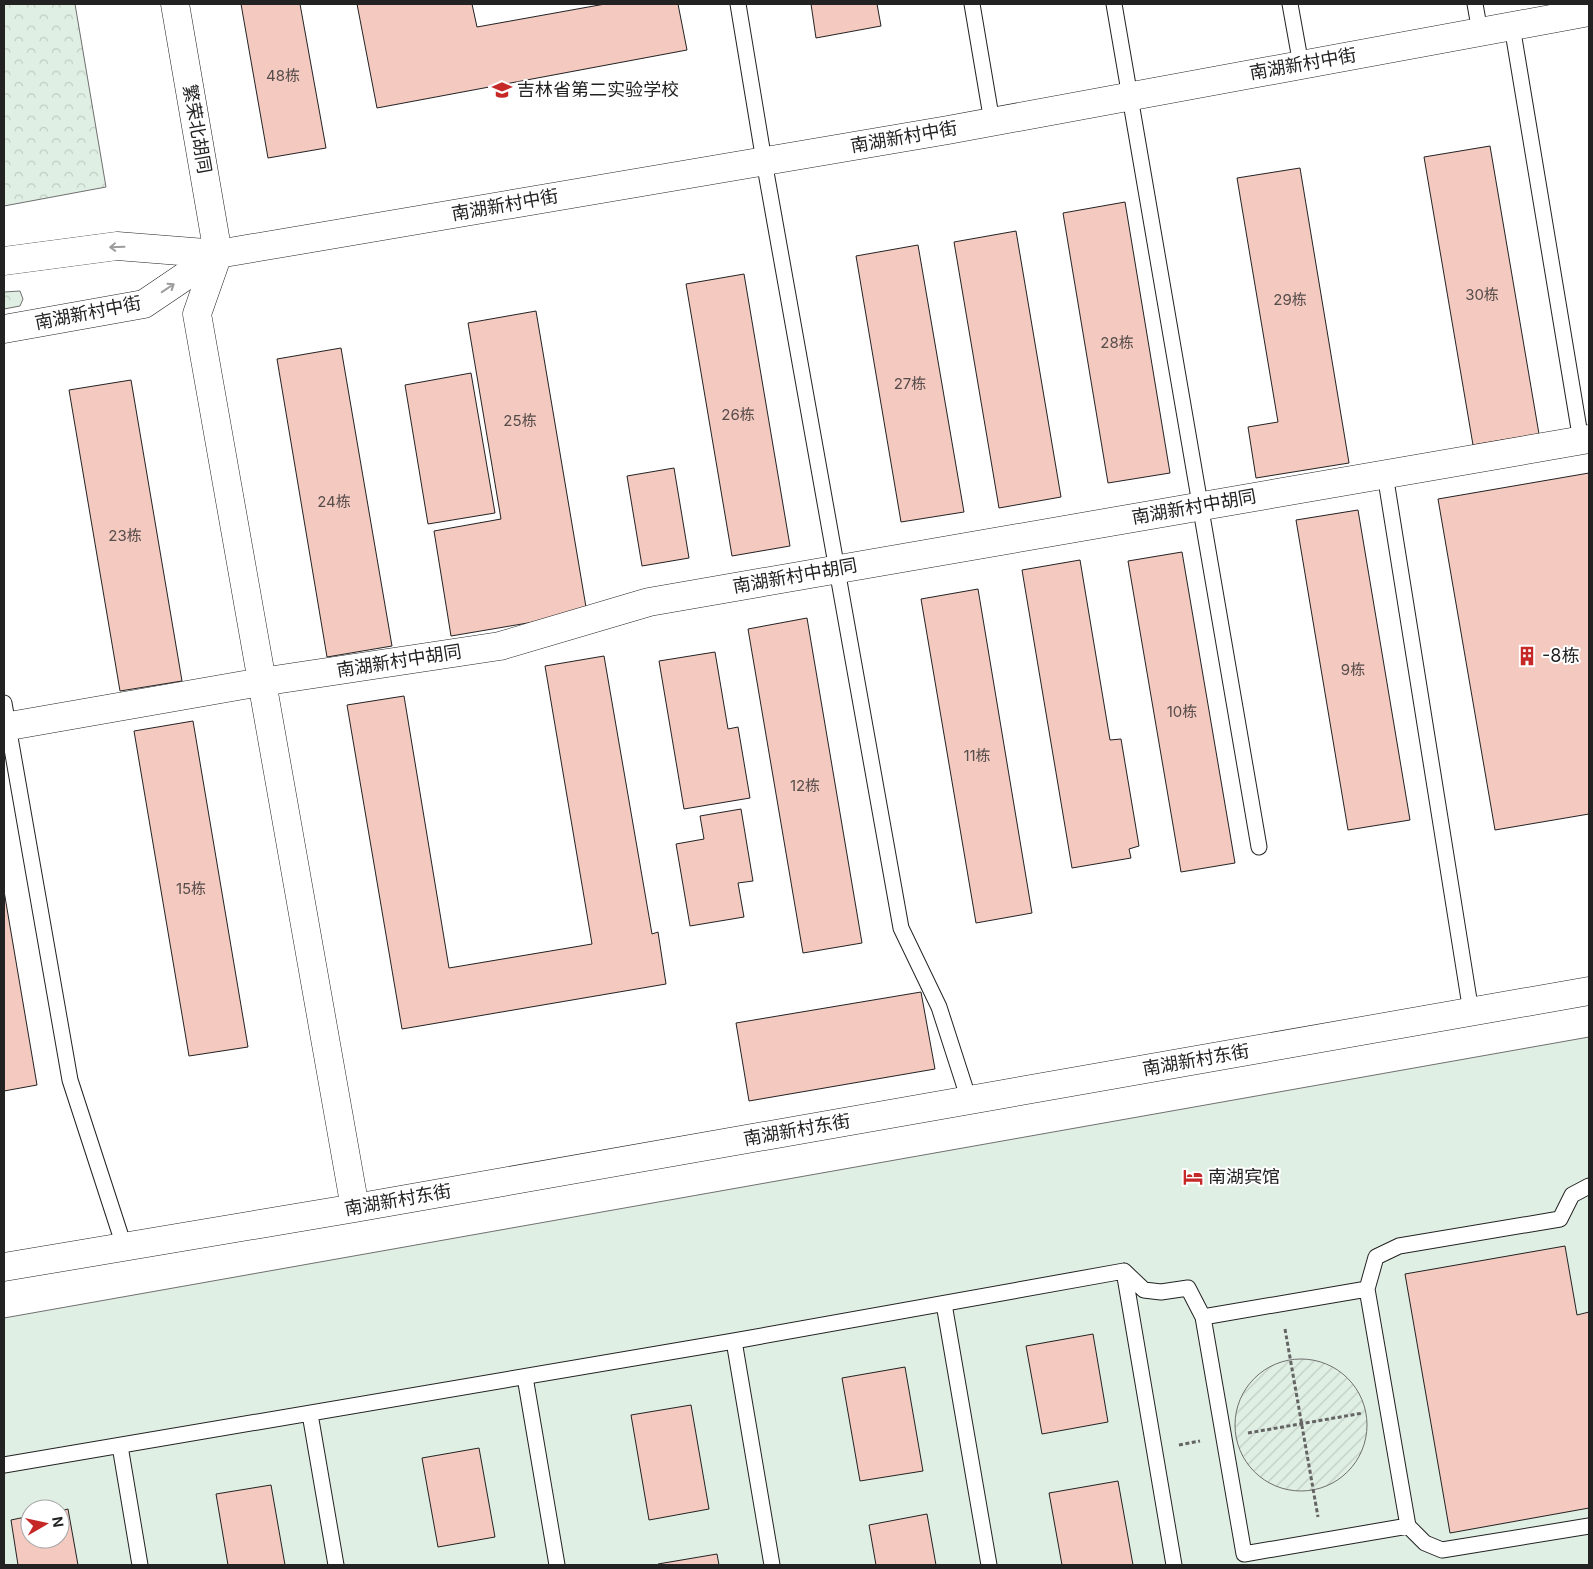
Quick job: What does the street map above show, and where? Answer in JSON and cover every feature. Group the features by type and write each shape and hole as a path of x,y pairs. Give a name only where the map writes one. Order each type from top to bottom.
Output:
{"street":[{"name":"繁荣北胡同","path":"175,4 218,254"},
{"name":"南湖新村中街","path":"4,262 117,246 218,254 992,122 1589,12"},
{"name":"南湖新村中街","path":"4,329 144,304 218,254"},
{"path":"218,254 197,314 355,1208"},
{"name":"南湖新村中胡同","path":"5,719 500,646 649,602 1585,440"},
{"name":"南湖新村东街","path":"4,1266 355,1208 1589,991"}],"lane":[{"path":"738,4 764,161 901,928 940,1007 969,1100"},
{"path":"972,4 992,122"},
{"path":"1114,4 1259,847"},
{"path":"1290,4 1301,65"},
{"path":"1475,4 1480,32"},
{"path":"1512,26 1585,440"},
{"path":"1385,474 1471,1012"},
{"path":"5,719 70,1080 124,1246"},
{"path":"1589,1186 1572,1195 1560,1219 1399,1246 1376,1257 1367,1289 1408,1526 1426,1543 1442,1550 1589,1526"},
{"path":"4,1465 734,1341 1124,1272"},
{"path":"1124,1272 1144,1290 1161,1292 1188,1288 1204,1317 1244,1554 1408,1526"},
{"path":"1124,1272 1174,1565"},
{"path":"1204,1317 1367,1289"},
{"path":"944,1304 989,1565"},
{"path":"734,1341 772,1565"},
{"path":"525,1377 557,1565"},
{"path":"310,1414 336,1565"},
{"path":"120,1446 140,1565"}],"path":[{"path":"1281,1303 1322,1540"},
{"path":"1155,1449 1388,1408"}],"green space":[{"path":"4,4 75,4 106,187 4,206"},
{"path":"20,291 23,299 20,306 4,309 4,292"},
{"name":"南湖宾馆","path":"1589,1037 1589,1565 4,1565 4,1318"},
{"path":"1301,1359 1314,1360 1326,1364 1348,1378 1362,1400 1366,1412 1366,1438 1362,1450 1348,1472 1326,1486 1314,1490 1301,1491 1288,1490 1276,1486 1254,1472 1240,1450 1236,1438 1235,1425 1236,1412 1240,1400 1254,1378 1276,1364 1288,1360"}],"building":[{"path":"241,4 300,4 326,148 268,158"},
{"path":"357,4 472,4 477,27 605,4 678,4 687,50 377,108"},
{"path":"811,4 877,4 881,26 816,38"},
{"path":"1490,146 1539,434 1473,445 1424,157"},
{"path":"1300,168 1349,463 1256,478 1248,427 1278,422 1237,178"},
{"path":"1125,202 1170,473 1108,483 1063,213"},
{"path":"1016,231 1061,497 999,508 954,242"},
{"path":"918,245 964,512 901,522 856,256"},
{"path":"744,274 790,546 732,556 686,284"},
{"path":"536,311 587,613 451,636 434,531 501,519 468,323"},
{"path":"341,348 392,646 327,657 277,359"},
{"path":"471,373 495,513 428,524 405,385"},
{"path":"131,380 182,681 120,691 69,390"},
{"path":"674,468 689,558 642,566 627,476"},
{"name":"-8栋","path":"1589,473 1589,814 1495,830 1438,499"},
{"path":"1358,510 1410,820 1348,830 1296,520"},
{"path":"1182,552 1235,863 1181,872 1128,561"},
{"path":"1080,560 1110,740 1121,739 1139,846 1129,849 1131,858 1072,868 1022,570"},
{"path":"978,589 1032,913 976,923 921,599"},
{"path":"807,618 862,943 803,953 748,629"},
{"path":"715,652 728,729 738,727 750,798 684,809 659,661"},
{"path":"604,656 652,934 658,932 666,984 402,1029 347,705 404,696 449,968 592,944 545,666"},
{"path":"193,721 248,1047 189,1056 134,731"},
{"path":"741,809 753,881 738,883 744,917 690,926 676,844 704,839 700,816"},
{"path":"4,891 37,1085 4,1091"},
{"path":"921,992 935,1069 749,1101 736,1023"},
{"path":"1565,1246 1577,1315 1589,1312 1589,1508 1450,1533 1405,1274"},
{"path":"1093,1334 1108,1422 1042,1434 1026,1346"},
{"path":"905,1367 923,1471 860,1481 842,1378"},
{"path":"691,1405 709,1509 649,1520 631,1415"},
{"path":"479,1448 495,1537 438,1547 422,1458"},
{"path":"1118,1481 1133,1565 1062,1565 1049,1493"},
{"path":"271,1485 285,1565 228,1565 216,1494"},
{"path":"927,1514 936,1565 876,1565 869,1525"},
{"path":"20,1518 20,1549 70,1549 70,1520 78,1565 18,1565 11,1520"},
{"path":"717,1554 719,1565 658,1565 658,1564"}],"place":[{"name":"吉林省第二实验学校","path":"502,90"},
{"name":"-8栋","path":"1527,656"},
{"name":"南湖宾馆","path":"1193,1177"}]}
